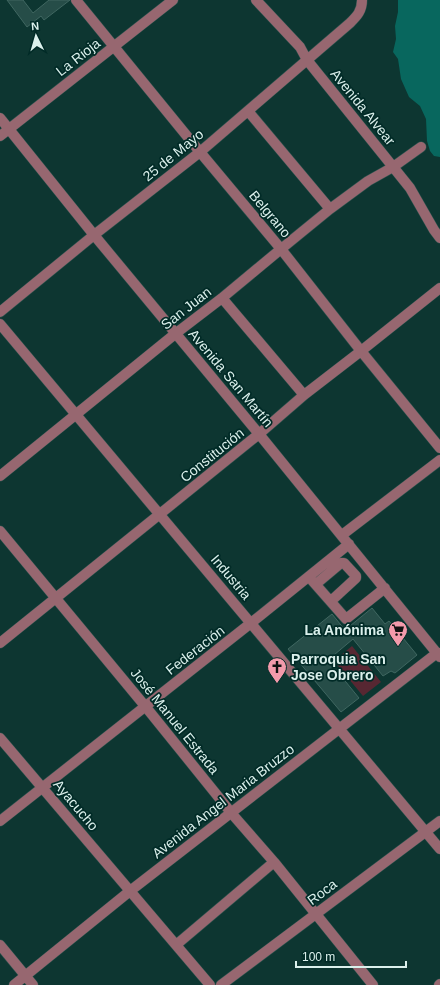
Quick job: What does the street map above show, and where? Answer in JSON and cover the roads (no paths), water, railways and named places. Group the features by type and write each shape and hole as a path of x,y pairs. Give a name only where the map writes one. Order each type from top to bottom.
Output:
{"street":[{"name":"Belgrano","path":"76,0 281,249 440,448"},
{"name":"La Rioja","path":"0,136 174,0"},
{"name":"Avenida Alvear","path":"256,0 300,47 307,60 410,188 440,238"},
{"name":"25 de Mayo","path":"0,312 94,235 200,152 248,111 350,23 359,14 362,0"},
{"path":"248,111 330,209"},
{"name":"Avenida San Martín","path":"0,118 94,235 439,655"},
{"name":"San Juan","path":"0,476 175,334 222,298 330,209 368,181 393,167 421,148"},
{"name":"Constitución","path":"0,643 160,515 304,395 440,288"},
{"path":"222,298 304,395"},
{"name":"Industria","path":"0,324 440,849"},
{"path":"342,536 440,460"},
{"name":"José Manuel Estrada","path":"0,531 274,862 373,985"},
{"name":"Federación","path":"0,821 349,544"},
{"path":"316,584 341,563 344,563 356,576 356,578 330,601"},
{"path":"308,577 316,584 346,620 384,588"},
{"name":"Avenida Angel Maria Bruzzo","path":"14,985 27,982 132,893 439,655"},
{"name":"Ayacucho","path":"0,738 210,985"},
{"name":"Roca","path":"221,985 440,821"},
{"path":"176,945 274,862"},
{"path":"0,945 27,982"}],"water":[{"path":"398,0 440,0 440,157 434,156 430,151 427,141 426,119 420,106 409,97 401,79 398,59 393,52 396,39 395,26 398,12"}],"place":[{"name":"La Anónima","path":"398,647"},
{"name":"Parroquia San Jose Obrero","path":"277,684"}]}
